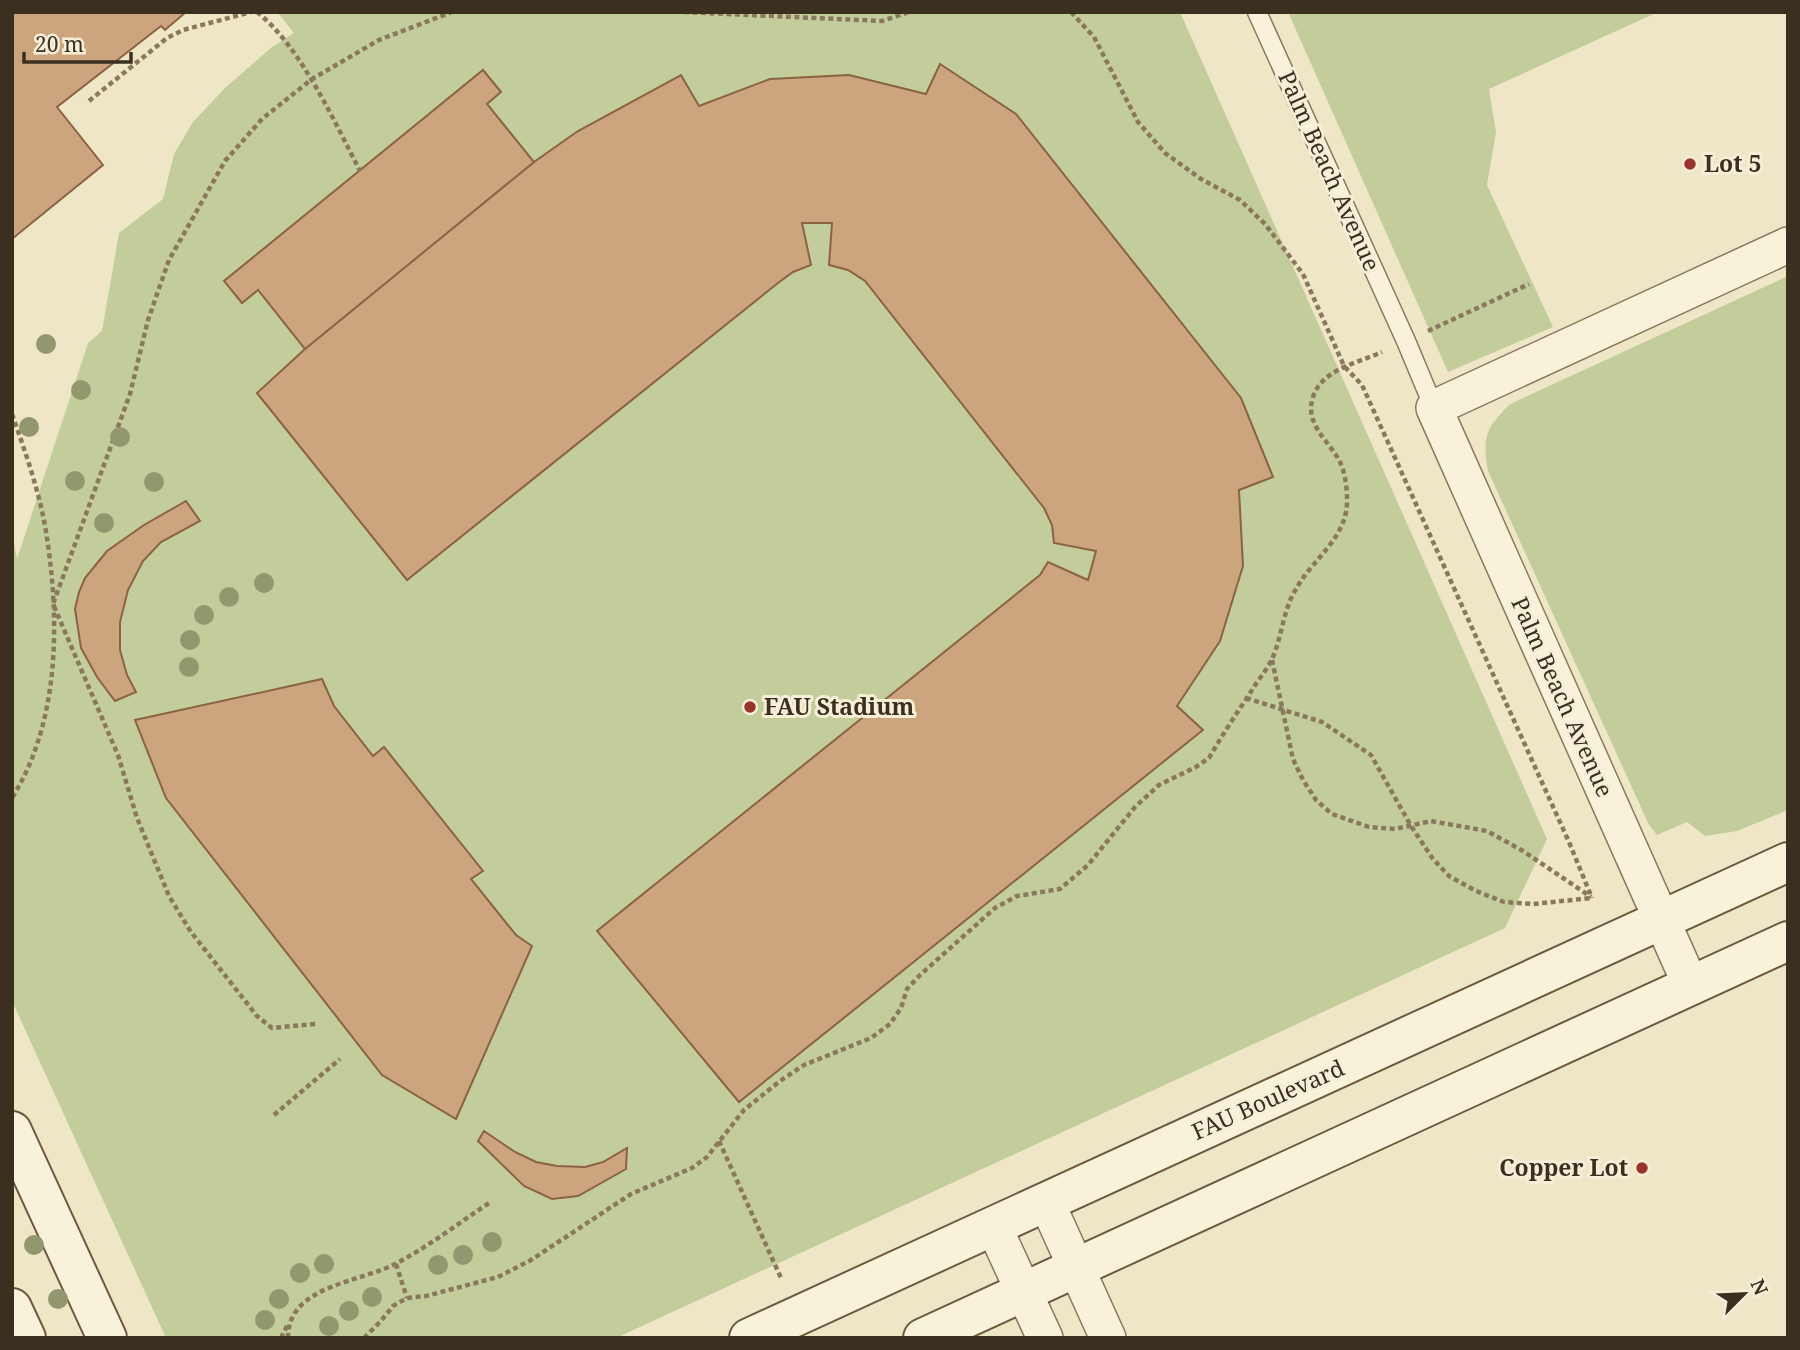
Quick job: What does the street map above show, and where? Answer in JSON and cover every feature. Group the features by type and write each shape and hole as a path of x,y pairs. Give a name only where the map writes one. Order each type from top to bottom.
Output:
{"street":[{"path":"1434,408 1788,245"},
{"name":"Palm Beach Avenue","path":"1434,408 1691,986"},
{"name":"FAU Boulevard","path":"749,1338 1788,862"},
{"path":"923,1338 1788,941"},
{"path":"12,1131 107,1338"},
{"path":"1046,1201 1108,1338"},
{"path":"993,1225 1045,1338"},
{"path":"12,1308 26,1338"}],"lane":[{"name":"Palm Beach Avenue","path":"1257,12 1434,408"}],"path":[{"path":"89,101 167,38 183,30 250,12"},
{"path":"257,12 269,22 312,79 360,171"},
{"path":"315,1024 272,1028 257,1016 191,932 165,885 137,818 118,755 53,604 130,394 148,320 169,260 225,161 262,118 312,79 379,40 452,12"},
{"path":"684,12 882,21 909,12"},
{"path":"1071,12 1094,37 1138,122 1165,153 1201,179 1240,201 1265,224 1303,274 1345,366 1362,385 1592,898"},
{"path":"364,1338 393,1306 407,1298 426,1296 498,1277 531,1260 631,1194 692,1168 707,1157 744,1110 804,1065 871,1038 890,1024 901,1008 907,989 919,975 995,908 1017,896 1060,889 1088,865 1135,807 1158,785 1209,758 1272,660 1295,590 1335,540 1344,523 1348,500 1343,471 1315,429 1312,413 1312,398 1319,384 1345,366 1362,361 1529,284"},
{"path":"12,414 35,487 47,537 53,604 48,701 41,737 24,780 12,798"},
{"path":"1272,660 1293,759 1316,800 1332,814 1369,827 1395,829 1431,821 1487,831 1523,851 1592,898"},
{"path":"1246,698 1322,722 1371,755 1411,826 1433,859 1449,876 1504,902 1533,904 1592,898"},
{"path":"274,1115 340,1059"},
{"path":"719,1141 781,1278"},
{"path":"281,1338 301,1305 322,1291 344,1280 372,1275 396,1264 489,1203"},
{"path":"396,1264 407,1298"},
{"path":"288,1338 290,1321"}],"green space":[{"name":"FAU Stadium","path":"277,12 1180,12 1547,839 1505,928 616,1338 166,1338 12,1001 12,532 17,559 88,343 102,331 119,233 163,199 174,154 193,122 225,88 272,47 294,33"},
{"path":"1288,12 1658,12 1489,89 1496,132 1487,185 1553,327 1448,372"},
{"path":"1788,276 1788,810 1737,831 1705,836 1687,822 1657,835 1649,825 1488,471 1486,441 1491,427 1510,404"}],"building":[{"path":"12,12 186,12 165,30 161,26 57,107 103,165 12,239"},
{"path":"940,64 1016,114 1241,398 1273,477 1239,490 1243,566 1220,641 1177,706 1203,730 739,1102 597,931 1040,575 1048,562 1088,580 1096,551 1054,543 1052,525 1044,508 865,281 848,270 829,265 832,223 802,223 811,265 793,272 778,283 407,580 257,393 305,349 534,162 578,131 681,75 699,106 770,79 849,75 926,94"},
{"path":"483,70 501,92 487,104 534,162 305,349 258,290 242,303 224,281"},
{"path":"186,501 200,521 161,542 143,561 128,590 120,622 120,650 127,675 136,692 115,701 97,677 81,648 75,609 79,592 85,578 107,551 144,525"},
{"path":"322,679 334,706 373,756 384,747 483,871 471,879 516,935 532,946 456,1119 382,1075 166,798 135,720"},
{"path":"484,1131 515,1152 536,1162 557,1166 585,1167 603,1162 627,1148 626,1169 578,1196 552,1199 524,1186 478,1141"}],"place":[{"name":"Lot 5","path":"1690,164"},
{"name":"FAU Stadium","path":"750,707"},
{"name":"Copper Lot","path":"1642,1168"}]}
